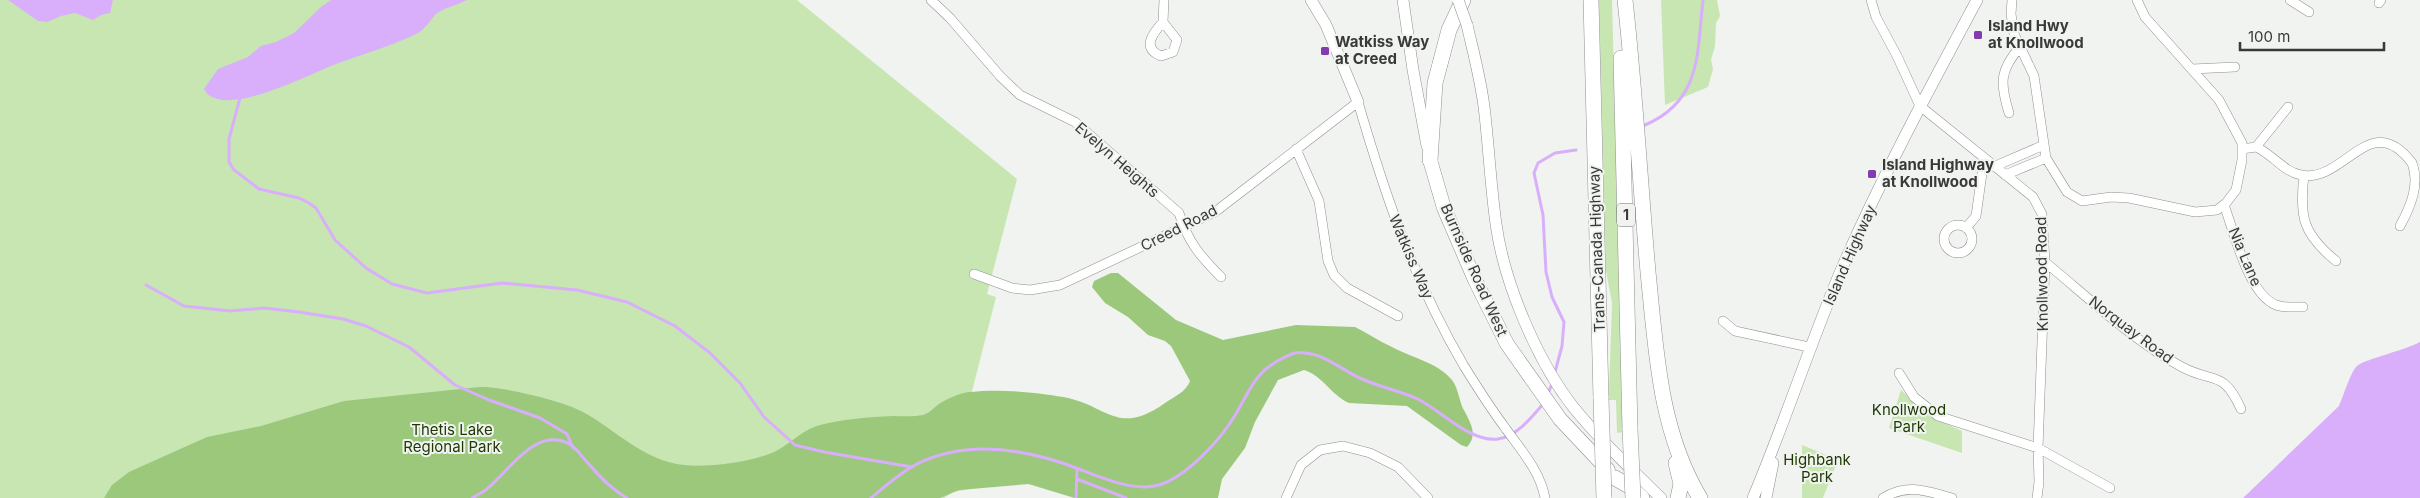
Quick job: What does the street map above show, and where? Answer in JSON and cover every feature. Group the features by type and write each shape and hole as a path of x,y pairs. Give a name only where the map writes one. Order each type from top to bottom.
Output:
{"highway":[{"path":"1430,160 1435,83 1449,30 1462,0"},
{"name":"Trans-Canada Highway","path":"1591,0 1604,498"},
{"name":"Trans-Canada Highway","path":"1621,0 1630,429 1634,498"},
{"path":"1626,0 1649,282 1666,420 1681,484 1678,498"},
{"path":"1666,420 1700,498"},
{"path":"1615,478 1629,486 1642,498"}],"main road":[{"name":"Burnside Road West","path":"1430,160 1444,208 1475,280 1507,344 1557,414 1634,498"}],"street":[{"name":"Evelyn Heights","path":"931,0 1020,95 1075,122 1179,213 1194,250 1221,277"},
{"path":"1163,22 1164,0"},
{"name":"Watkiss Way","path":"1311,0 1326,25 1358,102 1390,205 1415,272 1464,366 1505,428 1530,461 1545,498"},
{"name":"Burnside Road West","path":"1403,0 1413,70 1430,160"},
{"name":"Burnside Road West","path":"1458,0 1467,25 1485,113 1496,226 1512,288 1529,332 1542,358 1574,408 1610,448 1661,498"},
{"path":"1871,0 1876,17 1897,56 1920,106"},
{"name":"Island Highway","path":"1753,498 1779,436 1810,347 1843,266 1920,106 1977,0"},
{"path":"2012,0 2011,14 2014,34 2034,76 2046,158 2067,192 2082,200 2129,198 2195,212 2217,210 2236,190 2240,177 2242,143 2219,100 2144,17 2137,0"},
{"path":"2290,0 2309,12"},
{"path":"2008,113 2002,89 2004,72 2010,58 2021,46"},
{"path":"2192,69 2235,66"},
{"name":"Creed Road","path":"974,274 1012,288 1046,288 1060,285 1215,212 1358,102"},
{"name":"Knollwood Road","path":"1920,106 1993,167 2033,197 2040,205 2044,225 2045,262 2037,498"},
{"path":"2242,149 2256,147 2288,107"},
{"path":"2256,147 2287,169 2304,175 2316,175 2330,171 2354,151 2371,143 2382,142 2396,148 2411,163 2418,176 2417,194 2400,226"},
{"path":"1993,167 2044,145"},
{"path":"1296,149 1320,201 1328,261 1334,275 1347,288 1398,316"},
{"path":"2005,175 2046,158"},
{"path":"1966,228 1976,216 1984,159"},
{"path":"2304,175 2301,200 2304,218 2317,246 2336,260"},
{"name":"Nia Lane","path":"2224,204 2253,283 2264,297 2274,304 2286,307 2303,307"},
{"name":"Norquay Road","path":"2045,262 2141,340 2169,360 2184,368 2225,382 2232,390 2241,409"},
{"path":"1723,321 1735,331 1810,347"},
{"path":"1899,373 1914,397 1938,416 2038,448 2110,488"},
{"name":"Island Highway","path":"1766,498 1779,436"},
{"path":"1286,498 1301,465 1320,450 1343,446 1370,453 1398,467 1428,498"},
{"path":"1883,498 1903,488 1927,491 1952,498"}],"green space":[{"name":"Thetis Lake Regional Park","path":"0,0 797,0 1017,179 987,294 996,297 956,454 1195,498 1074,498 1018,481 953,492 944,498 0,498"},
{"path":"1599,0 1612,0 1623,432 1617,433 1616,400 1609,400 1612,303 1606,271"},
{"path":"1661,0 1717,0 1720,16 1716,23 1715,46 1711,60 1713,69 1708,87 1665,105"},
{"name":"Thetis Lake Regional Park","path":"1111,273 1118,273 1176,320 1223,340 1296,325 1355,327 1400,351 1432,365 1452,380 1471,425 1473,434 1470,443 1467,447 1461,445 1407,406 1349,403 1317,377 1304,370 1278,380 1255,422 1245,448 1222,479 1218,498 1075,498 1029,484 959,490 940,498 104,498 112,485 129,472 207,437 261,426 344,401 480,387 517,392 562,403 595,419 631,444 656,458 694,466 718,465 757,458 778,450 809,429 820,425 865,418 923,415 946,400 967,392 1005,391 1052,395 1078,401 1113,416 1135,418 1149,413 1176,396 1186,388 1190,381 1171,346 1165,341 1148,335 1128,317 1105,303 1092,287 1094,281"},
{"name":"Knollwood Park","path":"1901,390 1931,417 1962,431 1962,453 1889,428"},
{"name":"Highbank Park","path":"1802,445 1838,460 1823,498 1802,498"}],"shaded area":[{"path":"8,0 113,0 110,13 101,15 93,20 75,13 47,22 38,21"},
{"path":"331,0 467,0 439,12 424,29 414,35 265,93 227,100 213,98 204,89 218,69 248,57 261,46 276,42 294,33"},
{"path":"2420,342 2420,498 2243,498 2339,406 2357,366 2368,360"}],"waterway":[{"path":"1645,125 1664,115 1677,103 1687,89 1697,56 1703,0"},
{"path":"240,98 229,139 229,162 234,170 259,189 299,198 316,208 335,240 366,268 392,284 427,293 502,283 577,290 627,302 675,326 710,353 740,383 764,417 795,445 824,452 912,467"},
{"path":"1555,372 1562,346 1564,322 1552,297 1546,272 1543,215 1534,173 1538,163 1555,153 1576,150"},
{"path":"146,285 184,306 230,311 264,308 343,319 366,326 409,347 455,385 489,400 540,418 567,434 573,448"},
{"path":"871,498 915,465 956,451 976,449 997,449 1039,456 1108,480 1129,485 1140,487 1159,485 1169,481 1191,466 1211,447 1228,426 1254,383 1265,369 1291,354 1302,352 1321,357 1355,376 1418,399 1456,425 1477,436 1488,439 1498,439 1511,435 1523,426 1543,404"},
{"path":"1548,394 1553,381"},
{"path":"472,498 486,489 525,452 547,440 559,440 571,445 606,482 627,498"},
{"path":"1076,498 1077,469"},
{"path":"1077,479 1126,498"}],"place":[{"name":"Island Hwy at Knollwood","path":"1978,35"},
{"name":"Watkiss Way at Creed","path":"1325,51"},
{"name":"Island Highway at Knollwood","path":"1872,174"}]}
